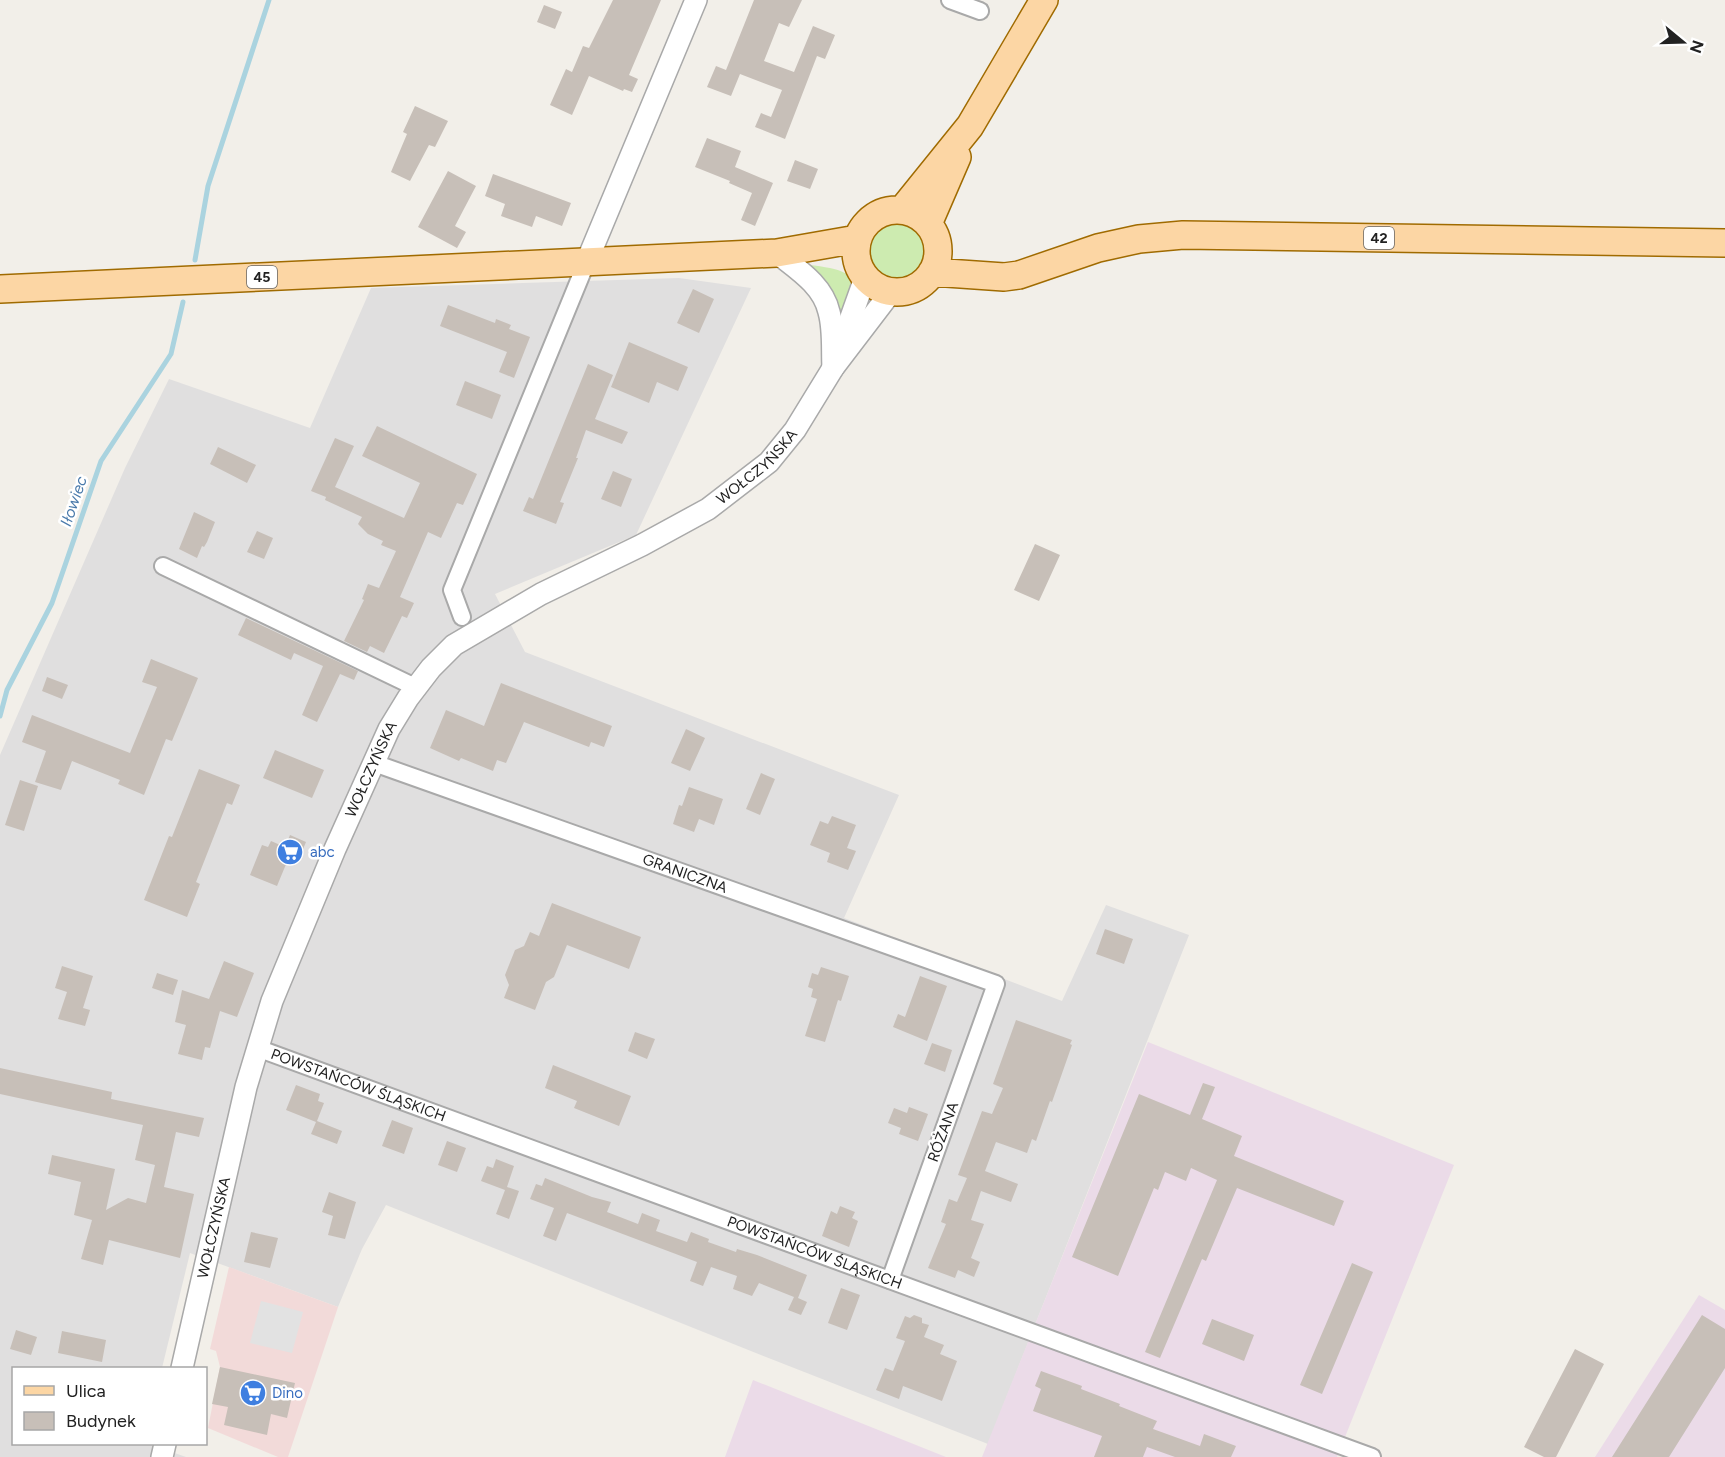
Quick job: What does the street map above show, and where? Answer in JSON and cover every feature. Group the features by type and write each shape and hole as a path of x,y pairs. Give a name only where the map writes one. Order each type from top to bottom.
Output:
{"main road":[{"path":"970,126 933,234 937,259 932,272 915,288 903,292 891,292 877,287 860,260 862,228 875,216 891,209 903,209 970,126 1044,0"},
{"name":"42","path":"903,209 917,214 933,234 976,258 998,264 1037,268"},
{"name":"42","path":"932,272 1004,277 1019,275 1098,248 1139,239 1183,235 1725,243"},
{"name":"45","path":"0,289 777,253 860,260"}],"street":[{"path":"462,617 452,590 696,0"},
{"path":"950,0 980,11"},
{"path":"777,253 806,276 825,301 829,310 833,368"},
{"name":"WOŁCZYŃSKA","path":"833,368 860,260"},
{"name":"WOŁCZYŃSKA","path":"182,1367 256,1048 272,1001 335,849 389,729 415,687 454,645 541,594 708,509 769,462 795,430 833,368 891,292"},
{"path":"163,567 415,687"},
{"name":"GRANICZNA","path":"374,763 996,984"},
{"name":"RÓŻANA","path":"890,1280 996,984"},
{"name":"POWSTAŃCÓW ŚLĄSKICH","path":"256,1048 1372,1457"}],"shaded area":[{"path":"679,278 751,288 636,535 495,594 525,652 899,795 844,918 1062,1001 1106,905 1189,935 988,1444 386,1205 362,1249 338,1307 190,1253 162,1367 12,1367 12,1445 152,1445 186,1457 0,1457 0,755 125,468 169,379 310,428 371,288"},
{"path":"1148,1042 1454,1165 1337,1457 982,1457"},
{"path":"229,1267 338,1307 288,1457 278,1457 208,1428 220,1367 216,1351 210,1349"},
{"path":"1699,1295 1725,1310 1725,1457 1595,1457"},
{"path":"261,1301 303,1312 292,1353 250,1343"},
{"path":"753,1380 946,1457 725,1457"}],"green space":[{"path":"898,219 915,224 920,228 924,233 929,250 924,267 920,272 915,276 898,281 881,276 876,272 872,267 867,250 872,233 876,228 881,224"},
{"path":"801,264 837,270 847,274 851,280 850,299 838,332"}],"building":[{"path":"613,0 661,0 629,75 638,79 632,92 624,89 623,91 589,76 572,115 550,105 566,69 572,72 583,46 589,48"},
{"path":"754,0 802,0 789,27 779,23 764,61 794,72 813,26 835,35 825,59 817,56 785,139 755,127 761,113 771,117 782,90 740,74 731,96 707,87 716,66 726,70"},
{"path":"544,5 562,12 555,29 537,22"},
{"path":"415,106 448,121 435,147 429,145 410,181 391,172 407,134 403,132"},
{"path":"707,138 741,151 735,167 773,183 755,226 741,220 752,193 695,167"},
{"path":"795,160 818,169 810,189 787,181"},
{"path":"448,171 476,186 455,226 466,232 457,248 418,227"},
{"path":"493,174 571,203 562,226 536,216 532,227 501,216 505,204 485,196"},
{"path":"693,289 714,299 699,333 677,323"},
{"path":"448,305 495,323 496,319 511,325 509,329 530,337 514,378 499,372 507,352 440,326"},
{"path":"629,342 688,367 678,391 657,382 649,403 611,387"},
{"path":"588,364 613,375 595,419 628,432 622,444 586,430 576,458 578,458 560,502 564,503 556,524 523,511 529,497 533,499"},
{"path":"465,381 501,395 492,419 456,405"},
{"path":"377,426 477,474 463,505 457,503 441,538 428,532 400,597 414,603 407,618 402,616 384,653 370,646 367,652 344,641 364,600 362,599 368,584 379,588 396,551 381,545 383,541 368,534 358,524 362,517 311,491 335,438 354,446 335,487 404,518 420,483 362,456"},
{"path":"218,447 256,465 247,483 210,464"},
{"path":"613,471 632,479 621,507 601,499"},
{"path":"194,512 215,522 197,558 179,549"},
{"path":"257,531 273,538 264,559 247,552"},
{"path":"1035,544 1060,555 1039,601 1014,590"},
{"path":"246,618 358,671 354,680 340,674 317,722 302,715 323,666 294,653 291,660 238,635"},
{"path":"151,659 198,678 172,741 166,739 144,795 118,784 120,780 72,761 61,790 35,782 46,751 22,742 32,715 130,753 157,687 142,682"},
{"path":"47,677 68,685 62,699 42,691"},
{"path":"501,683 612,726 604,747 591,742 589,747 524,722 506,763 497,760 493,771 461,758 459,761 430,748 446,710 484,726"},
{"path":"686,729 705,738 690,771 671,763"},
{"path":"275,750 324,770 312,798 263,778"},
{"path":"199,769 240,785 232,805 227,803 196,882 200,884 187,917 144,900"},
{"path":"761,773 775,779 760,815 746,809"},
{"path":"20,780 38,786 24,831 5,825"},
{"path":"689,787 723,799 714,825 699,819 694,832 673,824 679,805 682,806"},
{"path":"832,816 856,825 847,848 856,851 848,870 827,862 830,853 810,845 820,821 828,824"},
{"path":"290,835 306,842 298,861 289,857 277,886 250,875 262,845 268,847 271,841 285,847"},
{"path":"552,903 641,937 629,969 567,945 554,977 546,982 535,1010 504,998 509,985 505,975 515,950 524,946 530,932 539,936"},
{"path":"1105,929 1133,939 1124,964 1096,954"},
{"path":"224,961 254,973 237,1017 220,1011 210,1048 205,1047 202,1060 178,1054 186,1025 175,1022 182,990 209,999"},
{"path":"62,966 93,976 83,1008 90,1010 85,1026 58,1019 67,992 55,988"},
{"path":"821,967 849,976 841,1001 838,1000 825,1042 805,1036 817,999 811,997 813,989 808,987 812,973 818,975"},
{"path":"157,973 178,980 173,995 152,988"},
{"path":"920,976 947,986 927,1041 893,1027 898,1014 905,1017"},
{"path":"1016,1020 1072,1040 1070,1044 1072,1045 1036,1141 1032,1139 1027,1153 996,1142 985,1171 1018,1184 1011,1202 981,1191 971,1220 984,1224 971,1258 980,1262 974,1277 958,1270 955,1278 928,1268 946,1224 941,1222 949,1199 957,1202 967,1178 958,1175 982,1111 992,1114 1003,1088 993,1084"},
{"path":"635,1032 655,1039 647,1059 628,1051"},
{"path":"932,1043 952,1050 945,1072 924,1064"},
{"path":"553,1065 631,1096 619,1126 574,1108 577,1101 545,1088"},
{"path":"0,1068 112,1092 111,1099 204,1118 199,1137 176,1132 164,1187 194,1194 180,1258 109,1240 103,1265 81,1259 92,1220 74,1215 81,1182 48,1174 52,1155 115,1169 106,1210 128,1198 146,1203 155,1165 135,1160 143,1125 0,1094"},
{"path":"1203,1083 1215,1087 1202,1119 1242,1136 1234,1156 1344,1201 1334,1226 1237,1188 1206,1261 1202,1259 1160,1358 1145,1352 1217,1180 1191,1168 1186,1181 1165,1172 1158,1190 1154,1188 1118,1276 1072,1257 1139,1094 1190,1115"},
{"path":"296,1085 320,1094 318,1101 324,1103 317,1121 342,1131 337,1144 311,1134 316,1122 286,1110"},
{"path":"909,1107 928,1114 918,1141 899,1134 901,1128 888,1123 894,1108 907,1113"},
{"path":"392,1120 413,1128 404,1154 382,1146"},
{"path":"447,1141 466,1148 457,1172 438,1165"},
{"path":"496,1159 514,1166 507,1187 519,1191 509,1219 496,1214 505,1190 481,1181 487,1166 493,1168"},
{"path":"545,1178 611,1202 607,1212 638,1224 642,1213 660,1220 656,1231 687,1242 691,1232 709,1239 708,1242 736,1252 737,1249 757,1255 807,1275 798,1298 807,1302 801,1315 788,1310 794,1297 759,1283 752,1296 733,1289 737,1276 711,1267 703,1286 690,1281 697,1262 567,1213 556,1241 543,1236 554,1208 530,1199 536,1184 542,1186"},
{"path":"329,1192 356,1202 345,1239 328,1235 333,1216 322,1212"},
{"path":"840,1206 855,1212 852,1218 858,1221 849,1247 822,1236 831,1211 837,1214"},
{"path":"251,1232 278,1238 270,1268 244,1262"},
{"path":"1352,1263 1373,1272 1322,1394 1300,1385"},
{"path":"841,1288 860,1295 847,1330 828,1323"},
{"path":"914,1315 922,1318 922,1323 929,1325 924,1337 944,1345 940,1354 957,1361 942,1401 903,1386 899,1399 876,1390 885,1368 893,1371 905,1341 896,1338 905,1316 910,1318"},
{"path":"1702,1315 1725,1329 1725,1368 1669,1457 1612,1457"},
{"path":"1212,1319 1254,1335 1244,1361 1202,1344"},
{"path":"16,1330 37,1337 31,1355 10,1349"},
{"path":"62,1331 106,1340 102,1362 58,1353"},
{"path":"1575,1349 1604,1364 1556,1457 1544,1457 1524,1447"},
{"name":"Dino","path":"220,1367 295,1383 287,1418 271,1414 267,1435 224,1425 228,1407 212,1404"},
{"path":"1041,1371 1082,1386 1081,1389 1157,1421 1153,1429 1200,1446 1204,1434 1236,1446 1231,1457 1175,1457 1147,1447 1143,1457 1094,1457 1102,1436 1033,1411 1041,1389 1035,1386"}],"waterway":[{"name":"Iłowiec","path":"195,260 208,186 269,0"},
{"name":"Iłowiec","path":"0,716 7,690 52,603 101,461 171,354 183,302"}],"place":[{"name":"abc","path":"290,852"},
{"name":"Dino","path":"253,1393"}]}
